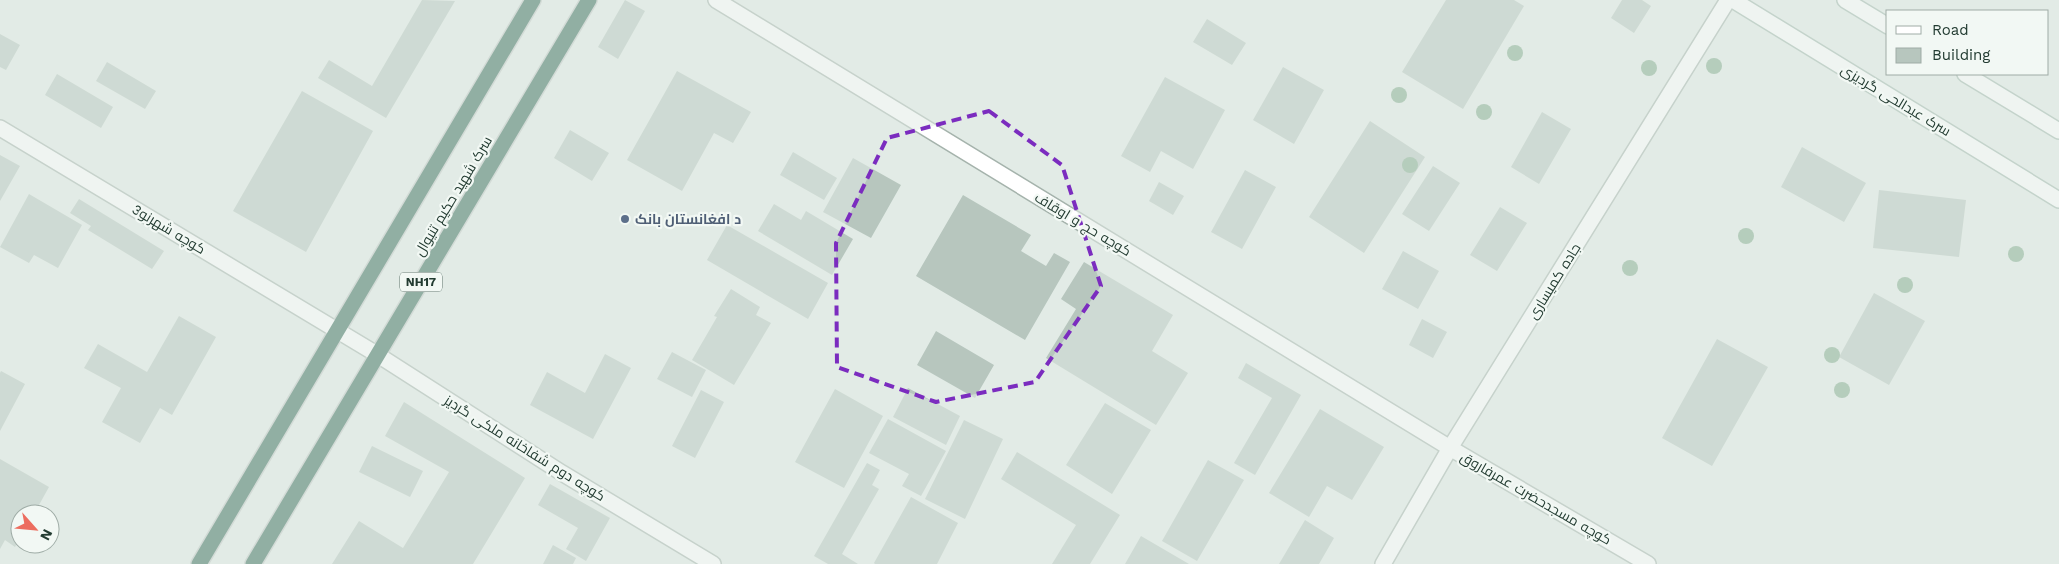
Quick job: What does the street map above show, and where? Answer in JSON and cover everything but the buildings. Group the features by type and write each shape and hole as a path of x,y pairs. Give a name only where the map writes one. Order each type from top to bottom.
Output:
{"highway":[{"path":"199,564 533,0"},
{"name":"سرک شهید حکیم تنیوال","path":"253,564 590,0"}],"street":[{"name":"کوچه حج و اوقاف","path":"716,0 1450,448"},
{"name":"جاده کمیساری","path":"1383,564 1450,448 1728,0"},
{"name":"سرک عبدالحی گردیزی","path":"1733,0 2059,200"},
{"path":"1845,0 1886,25"},
{"path":"1967,75 2059,131"},
{"name":"کوچه شهرنو3","path":"0,128 337,330"},
{"name":"کوچه دوم شفاخانه ملکی گردیز","path":"337,330 562,472 714,564"},
{"name":"کوچه مسجدحضرت عمرفاروق","path":"1450,448 1648,564"}],"highlighted area":[{"path":"989,111 1062,165 1101,286 1035,382 936,402 837,367 836,243 887,138"}],"place":[{"name":"د افغانستان بانک","path":"625,219"}]}
